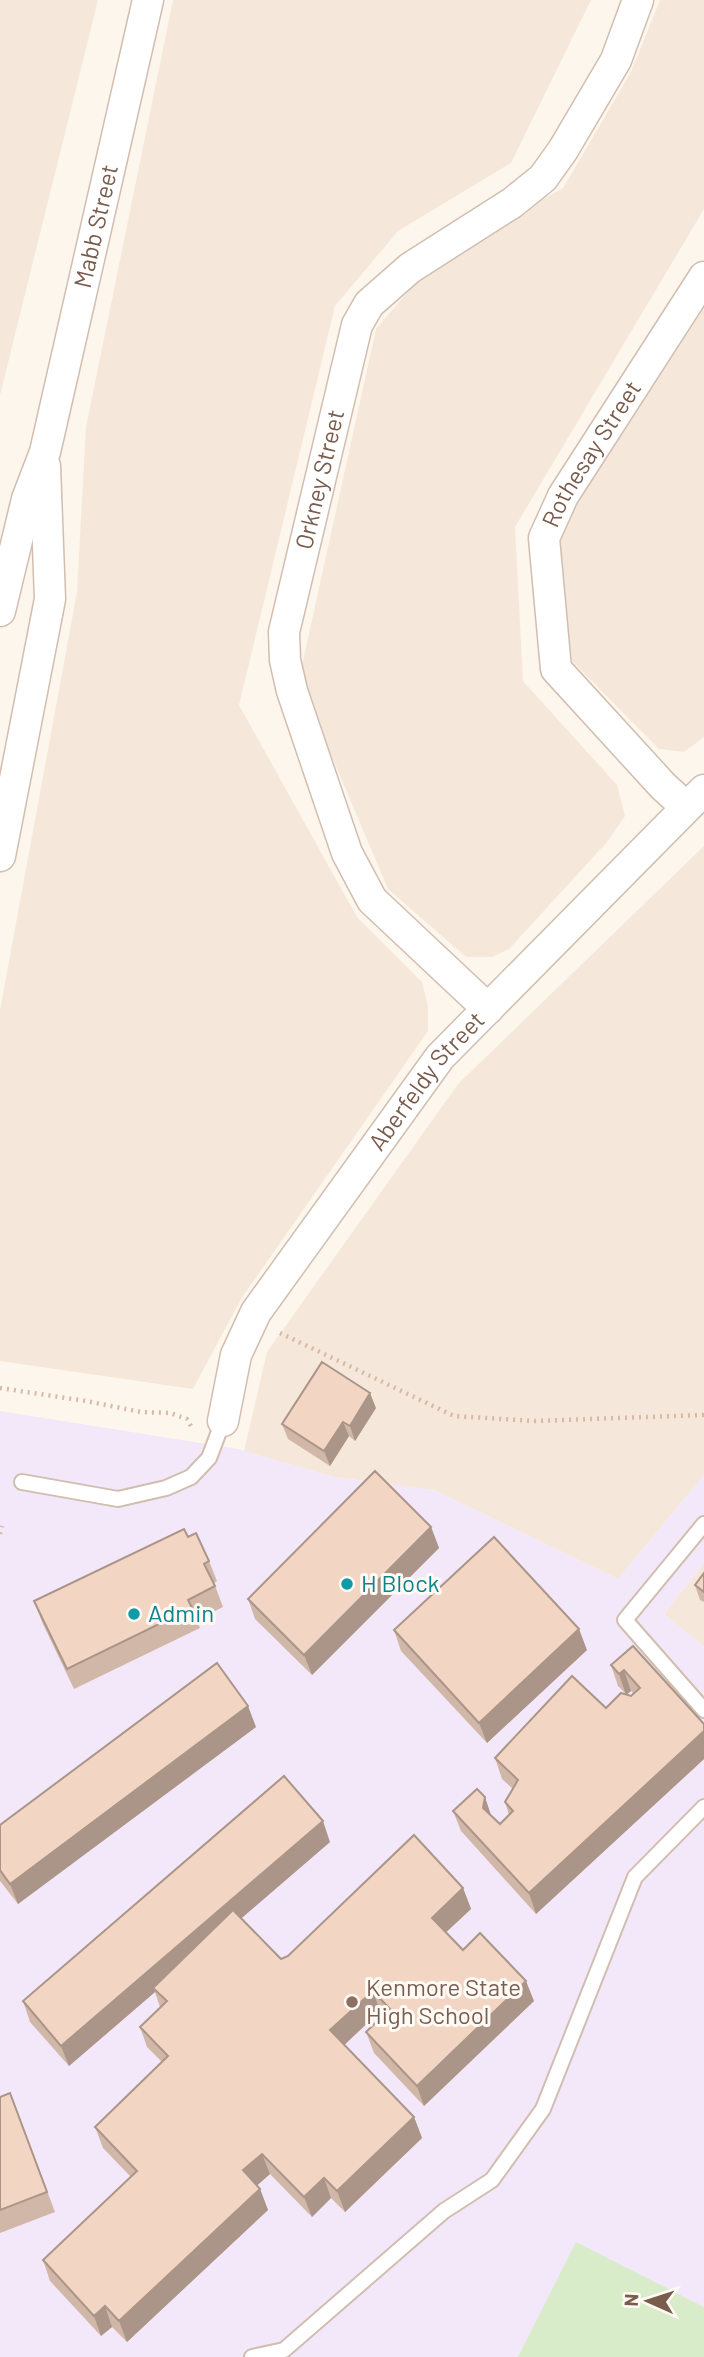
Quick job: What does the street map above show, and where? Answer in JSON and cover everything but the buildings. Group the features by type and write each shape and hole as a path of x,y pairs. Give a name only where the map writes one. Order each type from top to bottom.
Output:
{"street":[{"name":"Mabb Street","path":"0,611 27,499 45,452 148,0"},
{"name":"Orkney Street","path":"488,1009 372,900 347,853 292,691 285,660 284,632 357,325 369,303 410,268 512,203 543,177 563,150 616,60 638,0"},
{"name":"Rothesay Street","path":"695,799 663,786 556,669 544,538 563,496 704,277"},
{"name":"Mabb Street","path":"0,856 50,599 45,452"},
{"name":"Aberfeldy Street","path":"223,1421 236,1354 256,1312 440,1057 695,799"}],"lane":[{"path":"22,1482 118,1499 166,1488 191,1477 209,1458 223,1421"},
{"path":"704,1524 625,1620 704,1710"},
{"path":"252,2357 284,2350 444,2211 492,2179 543,2109 635,1877 704,1807"}],"path":[{"path":"276,1331 454,1416 535,1421 704,1415"},
{"path":"0,1388 141,1412 170,1413 187,1419 194,1433"},
{"path":"0,1534 2,1526"}],"shaded area":[{"path":"0,0 98,0 0,395"},
{"path":"173,0 591,0 511,163 398,231 335,306 239,705 357,917 422,982 428,1006 428,1031 241,1299 193,1389 0,1361 0,1010 77,592 86,427"},
{"path":"660,0 704,0 704,209 515,527 523,681 617,785 625,816 607,842 509,949 492,957 466,957 388,889 299,679 376,329 436,259 563,188 631,72"},
{"path":"704,307 704,737 684,752 659,749 572,661 556,537"},
{"path":"704,846 704,1475 618,1579 434,1490 334,1477 244,1451 267,1352 458,1084"},
{"name":"Kenmore State High School","path":"0,1411 238,1449 334,1477 434,1490 618,1579 704,1475 704,1563 664,1614 704,1647 704,2357 0,2357"},
{"path":"704,1563 704,1647 664,1614"}],"green space":[{"path":"576,2242 704,2307 704,2357 518,2357"}],"place":[{"name":"H Block","path":"347,1584"},
{"name":"Admin","path":"134,1614"},
{"name":"Kenmore State High School","path":"352,2002"}]}
